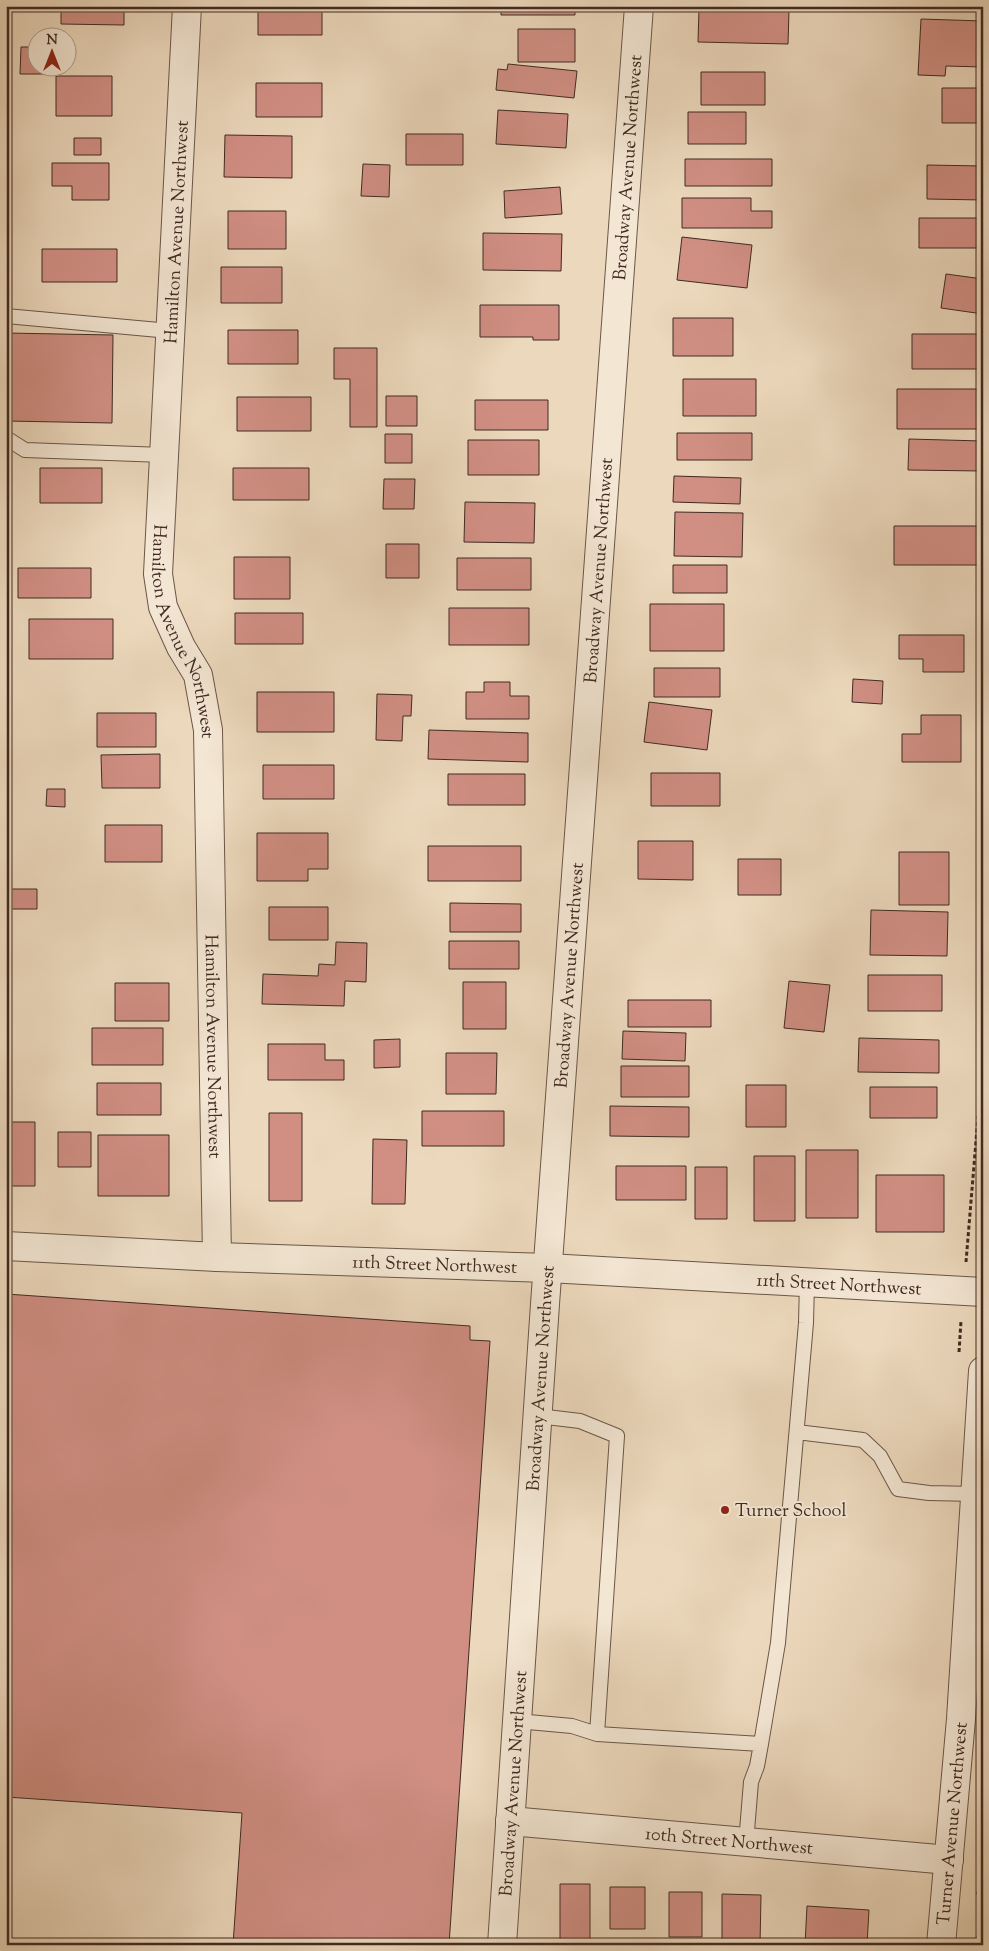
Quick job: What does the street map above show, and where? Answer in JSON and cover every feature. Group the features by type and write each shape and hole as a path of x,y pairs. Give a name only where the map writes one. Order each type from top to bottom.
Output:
{"street":[{"name":"Hamilton Avenue Northwest","path":"187,6 158,574 163,608 181,648 198,675 208,730 217,1257"},
{"name":"Broadway Avenue Northwest","path":"502,1945 548,1268 639,6"},
{"name":"11th Street Northwest","path":"6,1246 217,1257 548,1268 983,1292"},
{"name":"Turner Avenue Northwest","path":"941,1945 976,1494 983,1371"},
{"name":"10th Street Northwest","path":"510,1821 949,1860"}],"lane":[{"path":"6,316 170,331"},
{"path":"6,438 25,450 164,455"},
{"path":"746,1843 751,1782 757,1766 778,1644 797,1432 807,1282"},
{"path":"538,1416 580,1421 617,1436 597,1734"},
{"path":"797,1432 863,1440 880,1456 898,1488 929,1493 976,1494"},
{"path":"517,1721 572,1726 597,1734 761,1744"}],"path":[{"path":"966,1252 983,1056"},
{"path":"976,1893 983,1894"},
{"path":"967,1945 983,1934"}],"building":[{"path":"61,6 124,6 124,25 61,24"},
{"path":"258,6 322,6 322,35 258,35"},
{"path":"501,6 575,6 575,15 501,15"},
{"path":"699,9 789,11 788,44 698,42"},
{"path":"921,19 983,21 983,67 946,66 945,76 918,75"},
{"path":"518,29 575,29 575,62 518,62"},
{"path":"21,47 28,47 28,74 20,74"},
{"path":"508,64 577,71 574,98 496,90 498,69 507,70"},
{"path":"701,72 765,72 765,105 701,105"},
{"path":"112,76 112,116 56,116 56,78"},
{"path":"256,83 322,83 322,117 256,117"},
{"path":"942,88 983,88 983,123 942,123"},
{"path":"498,110 568,114 566,148 496,144"},
{"path":"688,112 746,112 746,144 688,144"},
{"path":"406,134 463,134 463,165 406,165"},
{"path":"225,135 292,136 292,178 224,177"},
{"path":"74,138 101,138 101,155 74,155"},
{"path":"685,159 772,159 772,186 685,186"},
{"path":"52,163 109,163 109,200 72,200 72,186 52,186"},
{"path":"363,164 390,165 389,197 361,196"},
{"path":"927,165 983,166 983,200 927,199"},
{"path":"560,187 562,214 505,218 504,191"},
{"path":"682,198 751,198 751,211 772,211 772,228 682,228"},
{"path":"228,211 286,211 286,249 228,249"},
{"path":"919,218 983,218 983,248 919,248"},
{"path":"483,233 562,234 561,271 483,270"},
{"path":"682,237 752,245 747,288 677,280"},
{"path":"42,249 117,249 117,282 42,282"},
{"path":"221,267 282,267 282,303 221,303"},
{"path":"946,274 983,279 983,314 941,308"},
{"path":"480,305 559,305 559,340 533,340 533,337 480,337"},
{"path":"673,318 733,318 733,356 673,356"},
{"path":"228,330 298,330 298,364 228,364"},
{"path":"6,333 113,335 112,423 6,421"},
{"path":"912,334 983,334 983,369 912,369"},
{"path":"334,348 377,348 377,427 350,427 350,379 334,379"},
{"path":"683,379 756,379 756,416 683,416"},
{"path":"897,389 983,389 983,429 897,429"},
{"path":"386,396 417,396 417,426 386,426"},
{"path":"237,397 311,397 311,431 237,431"},
{"path":"475,400 548,400 548,430 475,430"},
{"path":"677,433 752,433 752,460 677,460"},
{"path":"385,434 412,434 412,463 385,463"},
{"path":"909,439 982,441 982,471 908,470"},
{"path":"468,440 539,440 539,475 468,475"},
{"path":"40,468 102,468 102,503 40,503"},
{"path":"233,468 309,468 309,500 233,500"},
{"path":"674,476 741,478 740,504 673,502"},
{"path":"384,479 415,479 414,509 383,509"},
{"path":"465,502 535,503 534,543 464,542"},
{"path":"675,512 743,513 742,557 674,556"},
{"path":"894,526 980,526 980,565 894,565"},
{"path":"386,544 419,544 419,578 386,578"},
{"path":"234,557 290,557 290,599 234,599"},
{"path":"457,558 531,558 531,590 457,590"},
{"path":"673,565 727,565 727,593 673,593"},
{"path":"18,568 91,568 91,598 18,598"},
{"path":"650,604 724,604 724,651 650,651"},
{"path":"449,608 529,608 529,645 449,645"},
{"path":"235,613 303,613 303,644 235,644"},
{"path":"29,619 113,619 113,659 29,659"},
{"path":"899,635 964,635 964,672 923,672 923,659 899,659"},
{"path":"654,668 720,668 720,697 654,697"},
{"path":"853,679 883,681 882,704 852,702"},
{"path":"484,682 510,682 510,696 529,696 529,719 466,719 466,692 484,692"},
{"path":"257,692 334,692 334,732 257,732"},
{"path":"377,694 412,695 411,716 403,716 402,741 376,740"},
{"path":"649,702 712,710 707,750 644,742"},
{"path":"97,713 156,713 156,747 97,747"},
{"path":"921,715 961,715 961,762 902,762 902,734 921,734"},
{"path":"429,730 528,733 528,762 428,759"},
{"path":"160,754 160,788 102,788 101,755"},
{"path":"263,765 334,765 334,799 263,799"},
{"path":"651,773 720,773 720,806 651,806"},
{"path":"448,774 525,774 525,805 448,805"},
{"path":"47,789 65,789 65,807 46,806"},
{"path":"105,825 162,825 162,862 105,862"},
{"path":"257,833 328,833 328,869 308,869 308,881 257,881"},
{"path":"638,841 693,841 693,880 638,879"},
{"path":"428,846 521,846 521,881 428,881"},
{"path":"899,852 949,852 949,905 899,905"},
{"path":"738,859 781,859 781,895 738,895"},
{"path":"9,889 37,889 37,909 9,909"},
{"path":"450,903 521,904 521,932 450,932"},
{"path":"269,907 328,907 328,940 269,940"},
{"path":"871,910 948,912 947,956 870,955"},
{"path":"449,941 519,941 519,969 449,969"},
{"path":"336,942 367,943 366,982 345,981 344,1006 262,1004 263,974 318,976 319,964 335,965"},
{"path":"868,975 942,975 942,1011 868,1011"},
{"path":"789,981 830,985 824,1032 784,1028"},
{"path":"463,982 506,982 506,1029 463,1029"},
{"path":"115,983 169,983 169,1021 115,1021"},
{"path":"628,1000 711,1000 711,1027 628,1027"},
{"path":"92,1028 163,1028 163,1065 92,1065"},
{"path":"623,1031 686,1033 685,1061 622,1059"},
{"path":"859,1038 939,1040 939,1073 858,1072"},
{"path":"400,1039 400,1067 374,1068 374,1040"},
{"path":"268,1044 325,1044 325,1060 344,1060 344,1080 268,1080"},
{"path":"446,1053 497,1053 496,1094 446,1094"},
{"path":"621,1066 689,1066 689,1097 621,1097"},
{"path":"97,1083 161,1083 161,1115 97,1115"},
{"path":"746,1085 786,1085 786,1127 746,1127"},
{"path":"870,1087 937,1087 937,1118 870,1118"},
{"path":"610,1106 689,1107 689,1137 610,1136"},
{"path":"422,1111 504,1111 504,1146 422,1146"},
{"path":"269,1113 302,1113 302,1201 269,1201"},
{"path":"6,1122 35,1122 35,1186 6,1186"},
{"path":"58,1132 91,1132 91,1167 58,1167"},
{"path":"98,1135 169,1135 169,1196 98,1196"},
{"path":"373,1139 407,1140 405,1204 372,1204"},
{"path":"806,1150 858,1150 858,1218 806,1218"},
{"path":"754,1156 795,1156 795,1221 754,1221"},
{"path":"616,1166 686,1166 686,1200 616,1200"},
{"path":"695,1167 727,1167 727,1219 695,1219"},
{"path":"876,1175 944,1175 944,1232 876,1232"},
{"path":"6,1294 470,1326 470,1340 490,1341 449,1945 233,1945 242,1813 6,1797"},
{"path":"560,1884 590,1884 590,1945 560,1945"},
{"path":"610,1887 645,1887 645,1929 610,1929"},
{"path":"669,1892 702,1892 702,1937 669,1937"},
{"path":"722,1894 761,1895 760,1945 722,1945"},
{"path":"807,1906 869,1910 867,1945 805,1945"}],"place":[{"name":"Turner School","path":"725,1510"}]}
